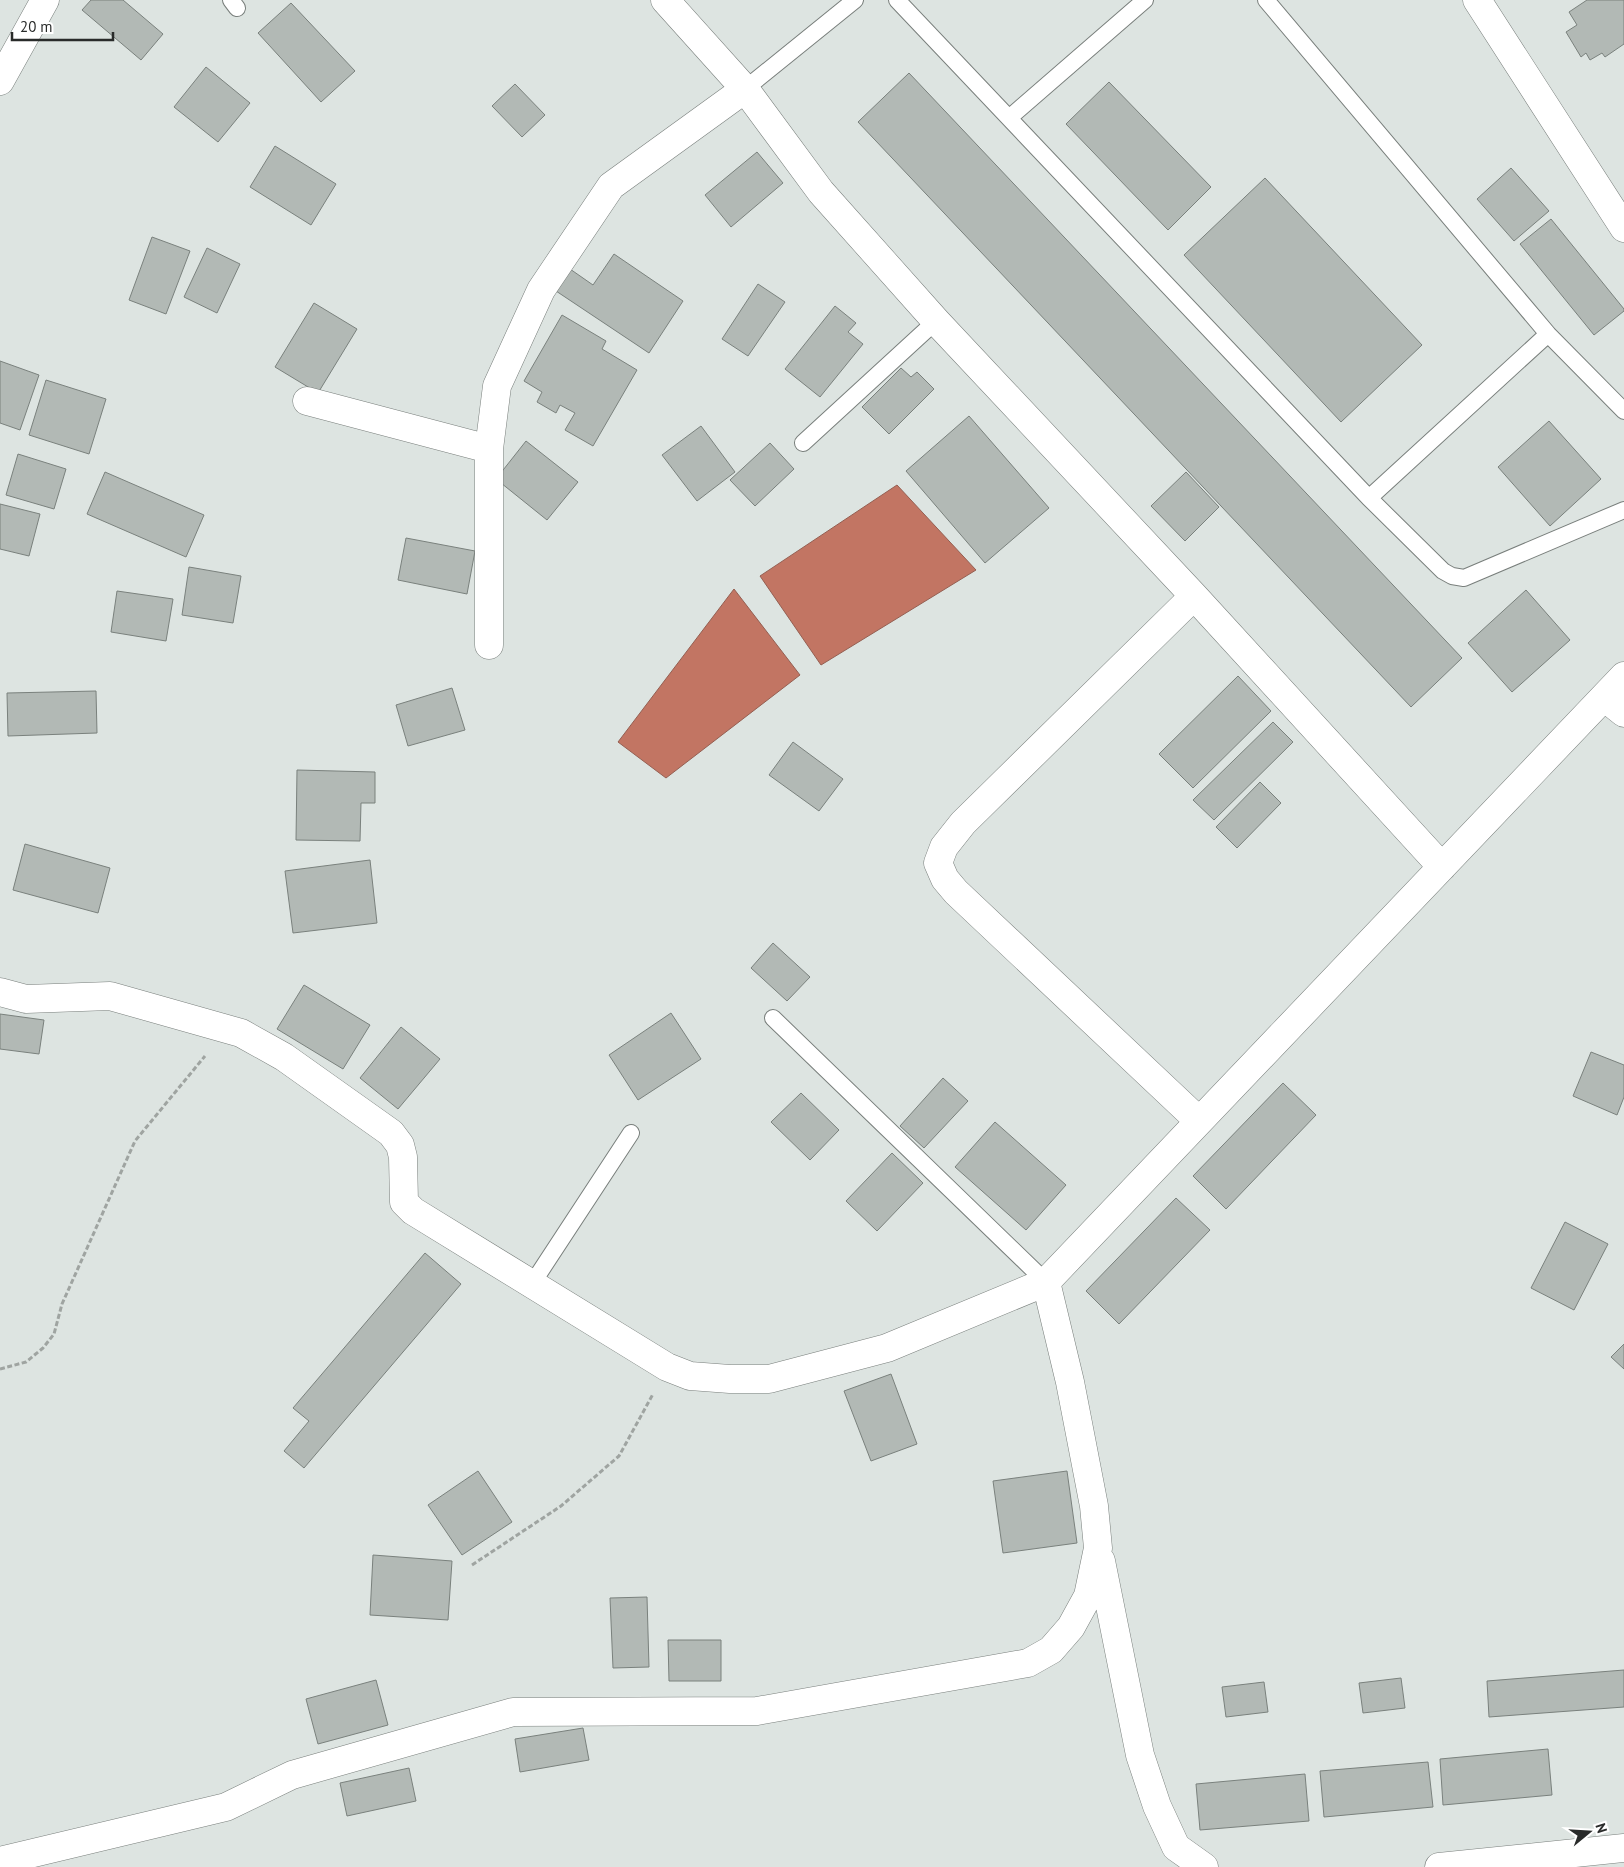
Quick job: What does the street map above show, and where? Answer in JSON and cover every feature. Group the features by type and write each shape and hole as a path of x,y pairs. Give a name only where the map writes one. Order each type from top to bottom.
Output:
{"street":[{"path":"0,81 46,0"},
{"path":"665,0 744,89 822,192 936,321 1194,596 1442,867"},
{"path":"1477,0 1624,228"},
{"path":"489,645 489,449 497,386 541,290 611,186 744,89"},
{"path":"307,401 489,449"},
{"path":"1194,596 964,823 944,847 938,863 945,880 956,892 1199,1121"},
{"path":"0,992 26,1000 110,996 241,1033 284,1057 391,1134 400,1145 403,1157 404,1202 414,1211 667,1367 690,1376 769,1379 886,1348 1046,1282 1442,867 1614,705 1624,676"},
{"path":"1046,1282 1074,1401 1094,1506 1098,1548 1140,1755 1157,1806 1170,1867"},
{"path":"0,1861 226,1807 292,1774 513,1712 757,1711 1028,1663 1051,1650 1071,1627 1088,1596 1098,1548"},
{"path":"1157,1806 1176,1847 1204,1867"},
{"path":"1439,1867 1624,1848"}],"lane":[{"path":"744,89 855,0"},
{"path":"897,0 1369,498 1443,571 1452,576 1464,578 1624,510"},
{"path":"1009,118 1145,0"},
{"path":"1266,0 1548,334 1624,411"},
{"path":"803,443 936,321"},
{"path":"1369,498 1548,334"},
{"path":"773,1018 1046,1282"},
{"path":"532,1284 630,1133"}],"path":[{"path":"0,1370 26,1362 43,1348 54,1334 62,1304 135,1141 228,1029"},
{"path":"472,1565 561,1506 620,1456 667,1367"}],"shaded area":[{"path":"897,485 976,570 821,665 760,576"},
{"path":"734,589 800,675 666,778 618,742"}],"building":[{"path":"91,0 123,0 163,34 141,60 82,10"},
{"path":"1587,0 1624,0 1624,44 1605,57 1602,53 1590,60 1586,53 1581,57 1566,32 1577,25 1569,12"},
{"path":"291,3 355,71 321,102 258,33"},
{"path":"206,67 250,103 218,142 174,107"},
{"path":"909,73 1462,658 1411,707 858,122"},
{"path":"1109,82 1211,187 1168,230 1066,124"},
{"path":"515,84 545,115 522,137 492,106"},
{"path":"275,146 336,184 311,225 250,187"},
{"path":"757,152 783,183 731,227 705,195"},
{"path":"1511,168 1549,211 1514,241 1477,199"},
{"path":"1265,178 1422,345 1341,422 1184,255"},
{"path":"1551,219 1624,309 1624,311 1594,335 1520,244"},
{"path":"152,237 190,251 166,314 129,300"},
{"path":"207,248 240,264 217,313 184,297"},
{"path":"614,254 683,301 649,353 556,291 570,269 593,285"},
{"path":"758,284 785,302 748,356 722,339"},
{"path":"314,303 357,329 318,393 275,367"},
{"path":"835,306 856,323 848,332 863,344 820,397 785,369"},
{"path":"562,315 606,341 602,349 637,370 593,446 565,430 575,413 560,405 556,413 537,402 542,392 524,381"},
{"path":"0,361 39,375 20,430 0,423"},
{"path":"901,368 911,377 917,372 934,389 889,434 862,407"},
{"path":"46,380 106,399 89,454 29,435"},
{"path":"969,416 1049,508 985,563 906,471"},
{"path":"1549,421 1601,479 1550,526 1498,467"},
{"path":"701,426 735,472 697,501 662,455"},
{"path":"526,441 578,482 547,520 496,479"},
{"path":"770,443 794,469 755,506 730,480"},
{"path":"18,454 66,469 54,509 6,495"},
{"path":"105,472 204,515 186,557 87,514"},
{"path":"1186,472 1219,507 1185,541 1151,506"},
{"path":"0,504 40,514 29,556 0,549"},
{"path":"406,538 475,551 467,594 398,580"},
{"path":"189,567 241,576 233,623 182,615"},
{"path":"1526,590 1570,640 1512,692 1468,643"},
{"path":"117,591 173,599 166,641 111,632"},
{"path":"1238,676 1271,711 1193,788 1159,754"},
{"path":"452,688 465,730 408,746 396,705"},
{"path":"96,691 97,733 8,736 7,693"},
{"path":"1273,722 1293,742 1214,820 1193,800"},
{"path":"793,742 843,779 819,811 769,775"},
{"path":"297,770 375,772 375,803 361,803 360,841 296,840"},
{"path":"1260,782 1281,803 1237,848 1216,827"},
{"path":"25,844 110,868 98,913 13,890"},
{"path":"370,860 377,923 293,933 285,871"},
{"path":"773,943 810,977 787,1001 751,968"},
{"path":"304,985 370,1025 343,1069 277,1029"},
{"path":"671,1013 701,1059 638,1100 609,1055"},
{"path":"0,1014 44,1020 39,1054 0,1049"},
{"path":"401,1027 440,1059 398,1109 360,1078"},
{"path":"1591,1052 1624,1065 1624,1097 1617,1115 1573,1096"},
{"path":"943,1078 968,1101 924,1148 900,1126"},
{"path":"1283,1083 1316,1115 1226,1209 1193,1176"},
{"path":"801,1093 839,1130 810,1160 771,1122"},
{"path":"995,1122 1066,1185 1026,1230 955,1167"},
{"path":"892,1153 923,1183 877,1231 846,1201"},
{"path":"1176,1198 1210,1230 1119,1324 1086,1291"},
{"path":"1565,1222 1608,1244 1574,1310 1531,1288"},
{"path":"425,1253 461,1284 304,1468 284,1451 309,1421 293,1408"},
{"path":"1624,1344 1624,1369 1611,1357"},
{"path":"891,1374 917,1444 871,1461 844,1391"},
{"path":"478,1471 512,1522 462,1555 428,1505"},
{"path":"1067,1471 1077,1543 1003,1553 993,1481"},
{"path":"373,1555 452,1561 448,1620 370,1615"},
{"path":"647,1597 649,1667 613,1668 610,1598"},
{"path":"668,1640 721,1640 721,1681 669,1681"},
{"path":"1624,1670 1624,1707 1489,1717 1487,1681"},
{"path":"1401,1678 1405,1708 1363,1713 1359,1683"},
{"path":"376,1680 388,1725 318,1744 306,1699"},
{"path":"1264,1682 1268,1712 1226,1717 1222,1687"},
{"path":"583,1728 589,1760 520,1772 515,1739"},
{"path":"1548,1749 1552,1795 1443,1805 1440,1759"},
{"path":"1428,1762 1433,1807 1324,1817 1320,1771"},
{"path":"409,1768 416,1801 347,1816 340,1783"},
{"path":"1305,1774 1309,1821 1200,1830 1196,1784"}]}
